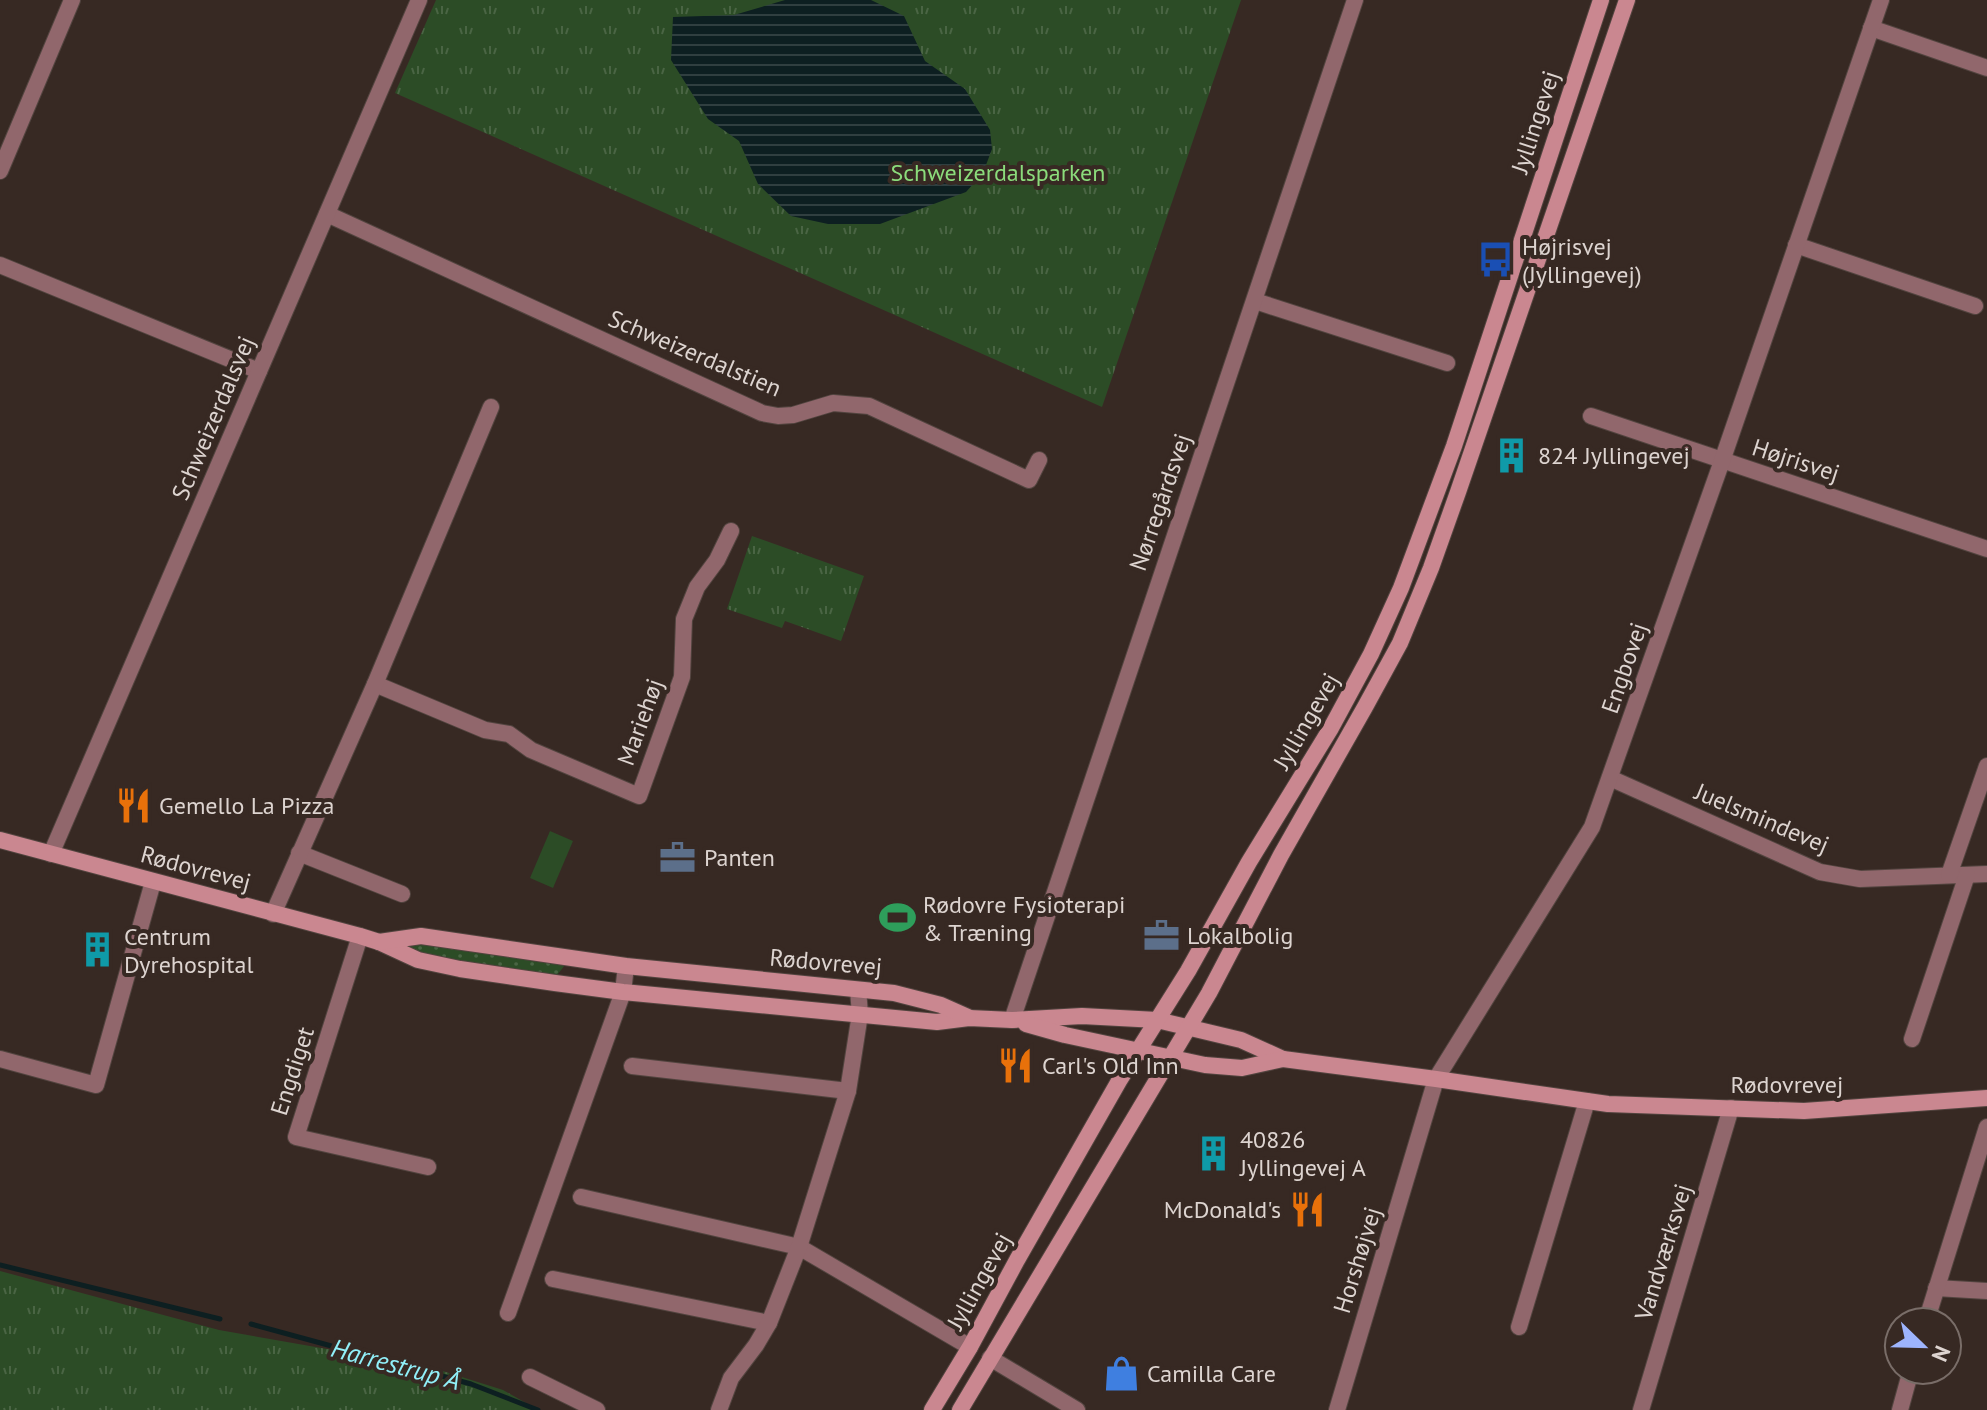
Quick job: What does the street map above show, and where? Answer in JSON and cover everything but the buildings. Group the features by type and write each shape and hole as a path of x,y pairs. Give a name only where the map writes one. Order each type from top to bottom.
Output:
{"street":[{"path":"0,171 72,0"},
{"name":"Schweizerdalsvej","path":"51,854 419,0"},
{"name":"Nørregårdsvej","path":"1012,1020 1355,0"},
{"name":"Jyllingevej","path":"932,1410 1137,1051 1188,971 1371,654 1401,588 1454,446 1601,0"},
{"name":"Jyllingevej","path":"960,1410 1209,993 1281,855 1400,643 1458,492 1627,0"},
{"name":"Engbovej","path":"1436,1079 1592,827 1881,0"},
{"path":"1871,28 1987,68"},
{"name":"Schweizerdalstien","path":"327,214 762,413 793,415 833,403 869,406 1029,480 1039,460"},
{"path":"1796,245 1975,306"},
{"path":"0,265 259,371"},
{"path":"1255,301 1447,363"},
{"path":"273,914 375,684 491,407"},
{"name":"Højrisvej","path":"1591,416 1987,549"},
{"name":"Mariehøj","path":"375,684 485,730 509,734 531,750 639,796 682,677 684,619 697,587 717,560 731,531"},
{"path":"1949,875 1987,766"},
{"name":"Juelsmindevej","path":"1610,778 1820,872 1860,879 1987,874"},
{"name":"Rødovrevej","path":"0,840 360,936 418,960 623,992 937,1022 969,1018 1012,1020 1082,1016 1157,1020 1241,1040 1283,1059 1608,1104 1804,1111 1987,1098"},
{"path":"299,853 402,894"},
{"path":"1912,1039 1967,875"},
{"path":"0,1059 96,1085 153,882"},
{"name":"Engdiget","path":"360,936 296,1137 428,1167"},
{"name":"Rødovrevej","path":"379,942 421,936 626,966 894,993 941,1005 969,1018"},
{"path":"508,1313 623,992 626,966"},
{"path":"719,1410 731,1378 769,1323 799,1247 848,1091 860,1014 858,990"},
{"name":"Rødovrevej","path":"1012,1020 1065,1035 1205,1065 1242,1068 1283,1059"},
{"path":"632,1066 848,1091"},
{"name":"Horshøjvej","path":"1337,1410 1436,1079"},
{"path":"1519,1327 1587,1101"},
{"name":"Vandværksvej","path":"1641,1410 1731,1108"},
{"path":"1931,1306 1987,1127"},
{"path":"581,1197 799,1247 970,1347"},
{"path":"553,1279 769,1323"},
{"path":"1936,1288 1987,1291"},
{"name":"Jyllingevej","path":"990,1358 1077,1410"},
{"path":"530,1377 597,1410"},
{"path":"1900,1410 1907,1386"}],"green space":[{"name":"Schweizerdalsparken","path":"436,0 1241,0 1102,407 395,93"},
{"path":"752,536 864,576 841,641 785,621 782,628 727,609"},
{"path":"550,831 573,841 553,888 530,878"},
{"path":"404,941 565,965 554,979 403,949"},
{"path":"0,1271 219,1330 430,1367 503,1390 538,1410 0,1410"}],"shaded area":[{"path":"785,0 871,0 904,16 925,61 965,89 990,130 992,149 983,173 966,192 880,224 828,224 791,216 758,184 739,141 708,119 671,60 673,17 734,15"}],"waterway":[{"name":"Harrestrup Å","path":"0,1265 220,1319"},
{"name":"Harrestrup Å","path":"251,1324 471,1384 538,1410"}],"place":[{"name":"Højrisvej (Jyllingevej)","path":"1496,260"},
{"name":"824 Jyllingevej","path":"1512,455"},
{"name":"Gemello La Pizza","path":"133,805"},
{"name":"Panten","path":"678,857"},
{"name":"Rødovre Fysioterapi & Træning","path":"897,918"},
{"name":"Lokalbolig","path":"1161,935"},
{"name":"Centrum Dyrehospital","path":"98,950"},
{"name":"Carl's Old Inn","path":"1016,1065"},
{"name":"40826 Jyllingevej A","path":"1214,1153"},
{"name":"McDonald's","path":"1307,1209"},
{"name":"Camilla Care","path":"1121,1373"}]}
